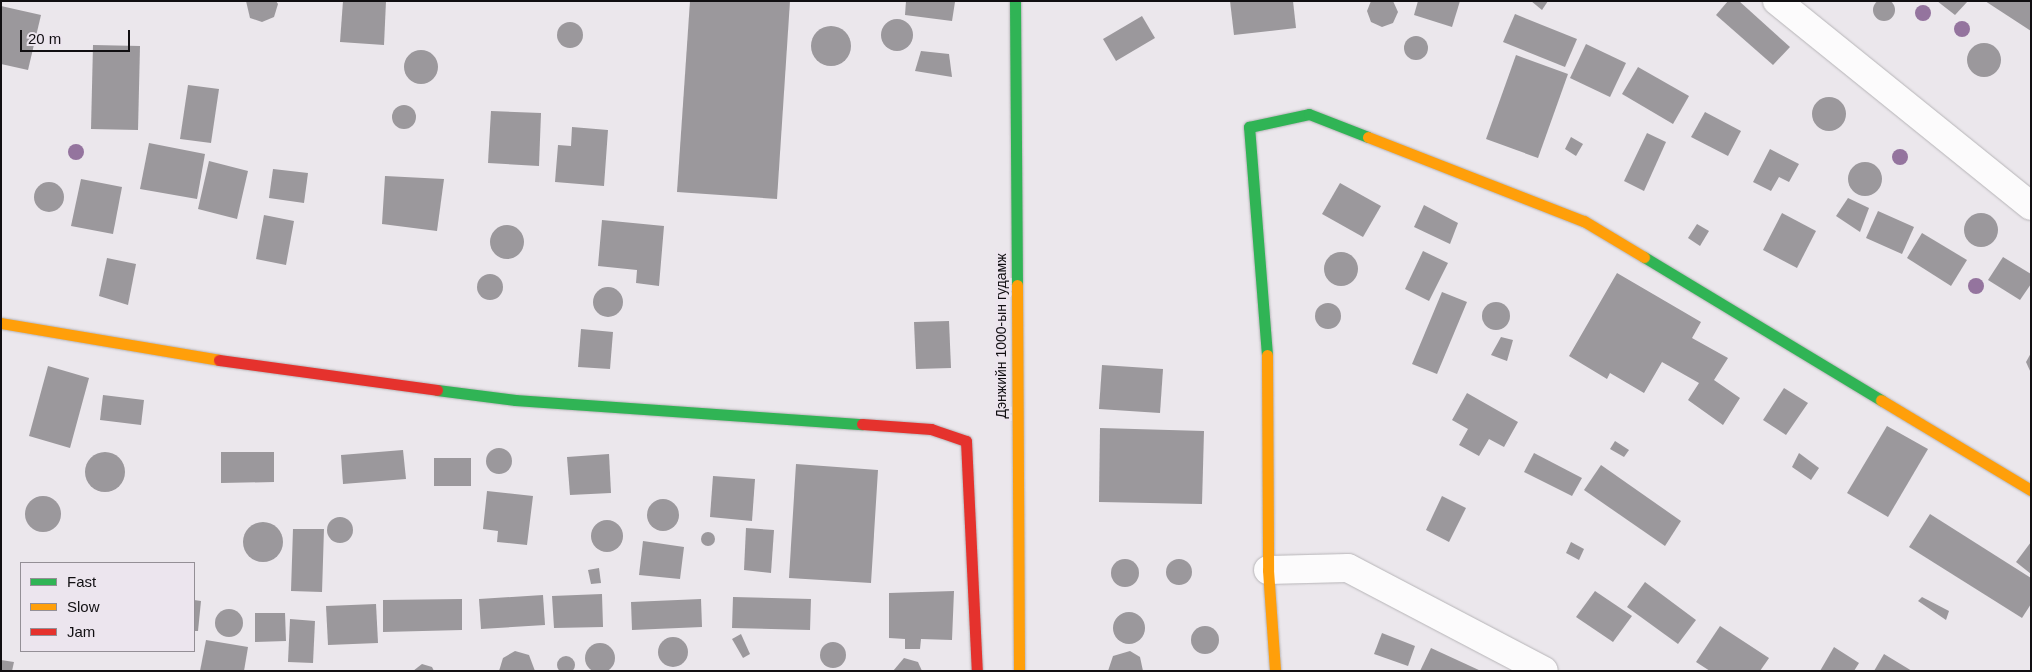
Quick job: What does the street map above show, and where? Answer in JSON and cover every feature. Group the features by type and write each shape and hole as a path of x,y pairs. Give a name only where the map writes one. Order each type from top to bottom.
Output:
{"street":[{"name":"Дэнжийн 1000-ын гудамж","path":"1015,1 1019,671"},
{"path":"1778,1 2031,206"},
{"path":"1275,671 1268,570 1267,313 1249,127 1309,114 1584,221 2031,490"},
{"path":"1,322 234,363 515,400 931,429 966,441 977,671"},
{"path":"1268,570 1348,568 1544,671"}],"building":[{"path":"1884,-1 1892,2 1895,10 1892,18 1884,21 1876,18 1873,10 1876,2"},
{"path":"246,1 276,1 278,4 274,17 262,22 250,18"},
{"path":"343,1 386,1 384,45 340,42"},
{"path":"690,1 790,1 777,199 677,192"},
{"path":"906,1 955,2 952,21 905,15"},
{"path":"1230,1 1293,1 1296,28 1234,35"},
{"path":"1371,1 1393,1 1398,12 1393,23 1382,27 1371,22 1367,11"},
{"path":"1418,1 1460,1 1452,27 1414,15"},
{"path":"1531,1 1548,1 1542,10"},
{"path":"1728,1 1739,1 1790,47 1773,65 1716,15"},
{"path":"1937,1 1968,1 1955,15"},
{"path":"1985,1 2031,1 2031,31"},
{"path":"1,6 41,15 28,70 1,64"},
{"path":"1515,14 1577,39 1565,67 1503,42"},
{"path":"1142,16 1155,38 1116,61 1103,39"},
{"path":"897,19 908,24 913,35 908,46 897,51 886,46 881,35 886,24"},
{"path":"570,22 579,26 583,35 579,44 570,48 561,44 557,35 561,26"},
{"path":"835,26 842,29 848,35 851,46 850,54 842,63 835,66 827,66 820,63 812,54 811,42 814,35 823,27"},
{"path":"1416,36 1425,39 1428,48 1425,57 1416,60 1407,57 1404,48 1407,39"},
{"path":"1984,43 1996,48 2001,60 1996,72 1984,77 1972,72 1967,60 1972,48"},
{"path":"1586,44 1626,63 1610,97 1570,78"},
{"path":"93,45 140,46 138,130 91,129"},
{"path":"421,50 428,51 433,55 437,60 437,74 433,79 428,83 421,84 414,83 409,79 405,74 404,67 405,60 409,55 414,51"},
{"path":"921,51 949,54 952,77 915,71"},
{"path":"1516,55 1568,74 1538,158 1486,139"},
{"path":"1638,67 1689,96 1673,124 1622,94"},
{"path":"188,85 219,89 211,143 180,139"},
{"path":"1829,97 1841,102 1846,114 1841,126 1829,131 1817,126 1812,114 1817,102"},
{"path":"404,105 413,108 416,117 413,126 404,129 395,126 392,117 395,108"},
{"path":"491,111 541,113 539,166 488,163"},
{"path":"1705,112 1741,131 1728,156 1691,137"},
{"path":"572,127 608,130 604,186 555,182 558,145 571,146"},
{"path":"1647,133 1666,142 1644,191 1624,181"},
{"path":"1571,137 1583,144 1576,156 1565,149"},
{"path":"149,143 205,154 197,199 140,189"},
{"path":"1770,149 1799,164 1789,182 1779,177 1771,191 1753,182"},
{"path":"209,161 248,171 237,219 198,209"},
{"path":"1865,162 1877,167 1882,179 1877,191 1865,196 1853,191 1848,179 1853,167"},
{"path":"273,169 308,173 304,203 269,198"},
{"path":"385,176 444,179 437,231 382,224"},
{"path":"81,179 122,187 113,234 71,226"},
{"path":"49,182 60,186 64,197 60,208 49,212 38,208 34,197 38,186"},
{"path":"1340,183 1381,206 1363,237 1322,214"},
{"path":"1848,198 1869,208 1860,232 1836,216"},
{"path":"1424,205 1458,223 1450,244 1414,227"},
{"path":"1878,211 1914,227 1902,254 1866,238"},
{"path":"1782,213 1816,231 1797,268 1763,250"},
{"path":"1981,213 1993,218 1998,230 1993,242 1981,247 1969,242 1964,230 1969,218"},
{"path":"264,215 294,221 286,265 256,259"},
{"path":"602,220 664,226 659,286 636,283 637,270 598,266"},
{"path":"1697,224 1709,231 1700,246 1688,238"},
{"path":"507,225 519,230 524,242 519,254 507,259 495,254 490,242 495,230"},
{"path":"1922,233 1967,260 1951,286 1907,258"},
{"path":"1423,251 1448,263 1429,301 1405,289"},
{"path":"1341,252 1353,257 1358,269 1353,281 1341,286 1329,281 1324,269 1329,257"},
{"path":"2003,257 2031,274 2031,284 2020,300 1988,280"},
{"path":"107,258 136,264 128,305 99,296"},
{"path":"1617,273 1701,322 1692,338 1728,358 1714,380 1740,398 1723,425 1688,400 1699,383 1662,362 1644,393 1610,373 1607,379 1569,356"},
{"path":"490,274 499,278 503,287 499,296 490,300 481,296 477,287 481,278"},
{"path":"608,287 619,291 623,302 619,313 608,317 597,313 593,302 597,291"},
{"path":"1442,292 1467,302 1437,374 1412,364"},
{"path":"1496,302 1506,306 1510,316 1506,326 1496,330 1486,326 1482,316 1486,306"},
{"path":"1328,303 1337,307 1341,316 1337,325 1328,329 1319,325 1315,316 1319,307"},
{"path":"949,321 951,368 916,369 914,322"},
{"path":"581,329 613,332 610,369 578,367"},
{"path":"1501,337 1513,340 1507,361 1491,355"},
{"path":"2031,353 2031,373 2026,362"},
{"path":"1102,365 1163,369 1160,413 1099,409"},
{"path":"48,366 89,378 70,448 29,436"},
{"path":"1784,388 1808,403 1786,435 1763,420"},
{"path":"1467,393 1518,422 1504,447 1489,439 1479,456 1459,445 1468,429 1452,420"},
{"path":"103,395 144,400 141,425 100,420"},
{"path":"1887,426 1928,449 1888,517 1847,493"},
{"path":"1100,428 1204,431 1202,504 1099,502"},
{"path":"1615,441 1629,450 1624,457 1610,449"},
{"path":"499,448 508,452 512,461 508,470 499,474 490,470 486,461 490,452"},
{"path":"403,450 406,479 343,484 341,455"},
{"path":"109,452 116,455 122,461 125,472 124,480 116,489 109,492 101,492 94,489 86,480 85,468 88,461 97,453"},
{"path":"221,452 274,452 274,482 221,483"},
{"path":"1534,453 1582,478 1572,496 1524,472"},
{"path":"1799,453 1819,468 1811,480 1792,467"},
{"path":"609,454 611,493 570,495 567,457"},
{"path":"434,458 471,458 471,486 434,486"},
{"path":"796,464 878,470 871,583 789,578"},
{"path":"1601,465 1681,521 1665,546 1584,490"},
{"path":"713,476 755,479 752,521 710,517"},
{"path":"487,491 533,496 527,545 497,542 498,531 483,529"},
{"path":"43,496 56,501 61,514 56,527 43,532 30,527 25,514 30,501"},
{"path":"1442,496 1466,508 1449,542 1426,530"},
{"path":"663,499 669,500 674,504 678,509 678,521 674,526 669,530 663,531 657,530 652,526 648,521 647,515 648,509 652,504 657,500"},
{"path":"1930,514 2031,578 2031,604 2022,618 1909,547"},
{"path":"340,517 349,521 353,530 349,539 340,543 331,539 327,530 331,521"},
{"path":"607,520 618,525 623,536 618,547 607,552 596,547 591,536 596,525"},
{"path":"267,522 274,525 280,531 283,542 282,550 274,559 267,562 259,562 252,559 244,550 243,538 246,531 255,523"},
{"path":"746,528 774,530 771,573 744,570"},
{"path":"293,529 324,529 322,592 291,591"},
{"path":"708,532 713,534 715,539 713,544 708,546 703,544 701,539 703,534"},
{"path":"643,541 684,547 680,579 639,575"},
{"path":"1571,542 1584,549 1579,560 1566,553"},
{"path":"2031,542 2031,574 2016,562"},
{"path":"1125,559 1135,563 1139,573 1135,583 1125,587 1115,583 1111,573 1115,563"},
{"path":"1179,559 1188,563 1192,572 1188,581 1179,585 1170,581 1166,572 1170,563"},
{"path":"599,568 601,583 591,584 588,570"},
{"path":"1645,582 1696,620 1678,644 1627,607"},
{"path":"954,591 952,640 921,639 920,649 905,649 905,639 889,638 889,593"},
{"path":"1595,591 1632,616 1613,642 1576,617"},
{"path":"602,594 603,627 554,628 552,596"},
{"path":"543,595 545,625 481,629 479,599"},
{"path":"733,597 811,599 810,630 732,628"},
{"path":"1922,597 1949,611 1946,620 1918,601"},
{"path":"462,599 462,630 383,632 383,600"},
{"path":"701,599 702,627 632,630 631,602"},
{"path":"195,600 201,601 198,631 195,631"},
{"path":"376,604 378,643 328,645 326,606"},
{"path":"229,609 239,613 243,623 239,633 229,637 219,633 215,623 219,613"},
{"path":"1129,612 1140,617 1145,628 1140,639 1129,644 1118,639 1113,628 1118,617"},
{"path":"255,613 285,613 286,641 255,642"},
{"path":"290,619 315,621 313,663 288,662"},
{"path":"1205,626 1215,630 1219,640 1215,650 1205,654 1195,650 1191,640 1195,630"},
{"path":"1720,626 1769,658 1760,671 1710,671 1696,662"},
{"path":"1382,633 1415,646 1408,666 1374,654"},
{"path":"741,634 750,654 743,658 732,639"},
{"path":"673,637 683,642 688,652 683,662 673,667 663,662 658,652 663,642"},
{"path":"206,640 248,647 244,671 200,671"},
{"path":"833,642 842,646 846,655 842,664 833,668 824,664 820,655 824,646"},
{"path":"600,643 606,644 614,652 614,664 606,672 600,673 594,672 586,664 585,658 586,652 594,644"},
{"path":"1834,647 1859,663 1854,671 1820,671"},
{"path":"1431,648 1481,671 1420,671"},
{"path":"515,651 529,655 535,671 499,671 503,658"},
{"path":"1130,651 1140,657 1143,671 1108,671 1113,656"},
{"path":"1884,654 1912,671 1874,671"},
{"path":"566,656 574,662 574,668 569,673 560,671 557,665 560,659"},
{"path":"904,658 918,662 922,671 893,671"},
{"path":"1,660 14,662 12,671 1,671"},
{"path":"422,664 432,667 434,671 413,671"}],"traffic: fast":[{"path":"1015,1 1017,285"},
{"path":"1267,355 1249,127 1309,114 1368,137"},
{"path":"1644,257 1881,400"},
{"path":"437,390 515,400 862,424"}],"traffic: slow":[{"path":"1368,137 1584,221 1644,257"},
{"path":"1017,285 1019,671"},
{"path":"1,323 219,360"},
{"path":"1267,355 1268,570 1275,671"},
{"path":"1881,400 2031,490"}],"traffic: jam":[{"path":"219,360 437,390"},
{"path":"862,424 931,429 966,441 977,671"}]}
